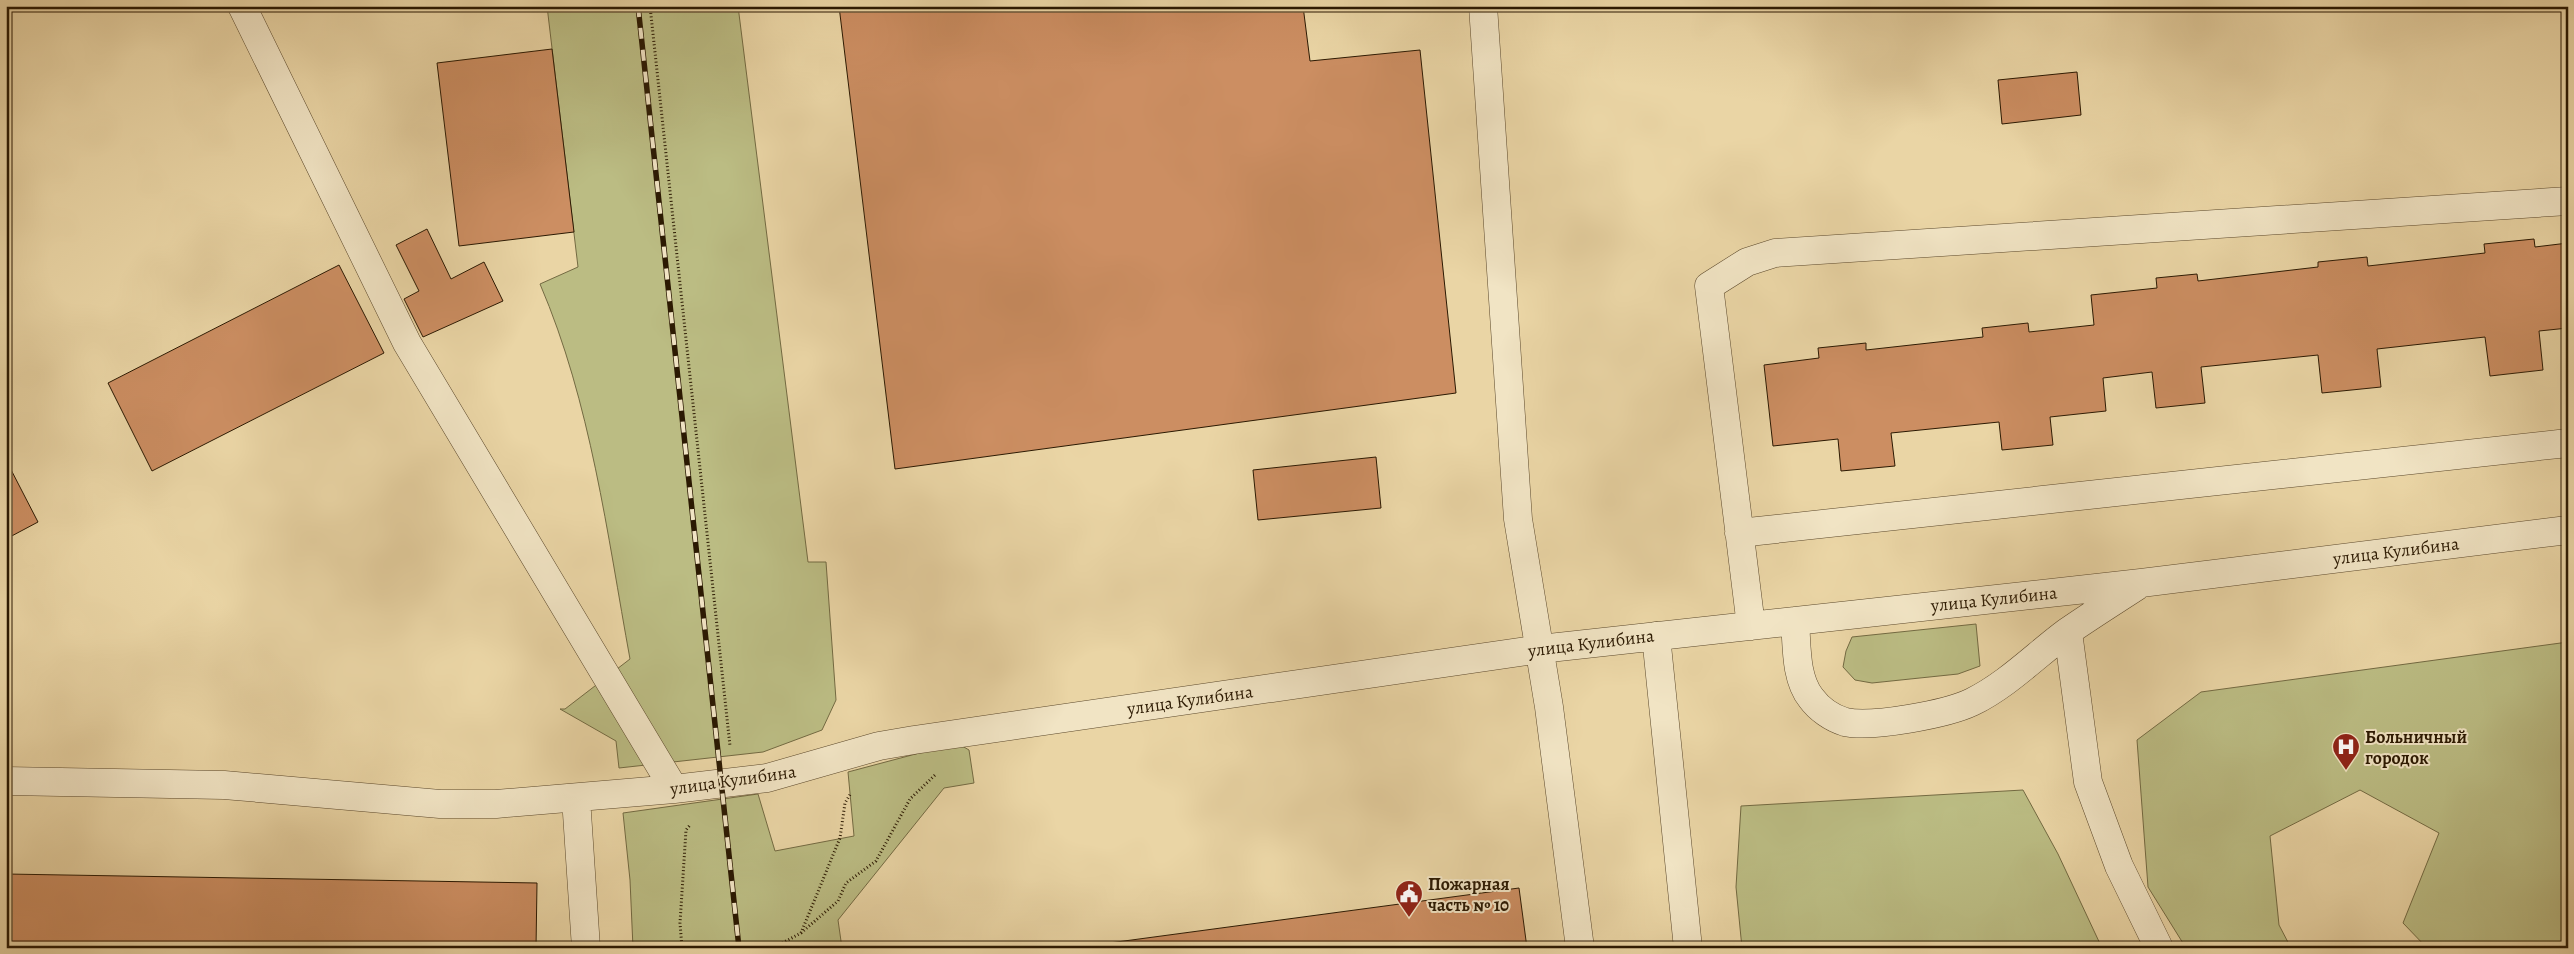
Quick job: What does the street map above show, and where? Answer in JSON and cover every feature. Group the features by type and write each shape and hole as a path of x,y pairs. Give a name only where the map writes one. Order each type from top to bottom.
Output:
{"street":[{"path":"242,6 407,343 674,789"},
{"path":"1482,6 1518,519 1540,649 1580,948"},
{"path":"1751,626 1709,286 1747,262 1775,253 2568,201"},
{"path":"1739,533 2568,443"},
{"name":"улица Кулибина","path":"6,781 224,785 468,805 674,789 722,784 797,772 879,746 1540,649 2141,583 2568,530"},
{"path":"1796,621 1799,664 1810,698 1827,714 1846,722 1868,722 1917,717 1945,712 1972,702 1997,687 2068,632 2141,583"},
{"path":"2068,632 2088,782 2119,866 2159,948"},
{"path":"1656,636 1688,948"},
{"path":"576,798 586,948"}],"path":[{"path":"650,6 731,756 722,784 686,830 680,923 682,948"},
{"path":"801,933 840,838 845,803 879,746"},
{"path":"773,948 801,933 838,901 846,883 876,861 910,799 939,772"}],"green space":[{"path":"547,6 738,6 808,562 826,562 836,700 822,730 763,752 619,768 616,741 560,709 565,709 630,659 605,516 585,422 558,329 540,284 578,267"},
{"path":"1976,624 1980,666 1958,674 1872,683 1855,680 1843,667 1846,651 1852,637"},
{"name":"Больничный городок","path":"2568,642 2568,948 2427,948 2403,923 2439,833 2360,790 2270,836 2279,925 2291,948 2186,948 2148,887 2137,740 2201,692"},
{"path":"957,743 969,750 974,783 944,788 838,920 842,948 633,948 630,880 623,813 758,794 775,851 854,836 848,772"},
{"path":"2023,790 2058,854 2102,948 1742,948 1736,887 1741,806"}],"building":[{"path":"839,6 1303,6 1310,61 1420,50 1456,393 895,469"},
{"path":"552,49 574,232 459,246 437,63"},
{"path":"2077,72 2081,115 2002,124 1998,80"},
{"path":"427,229 451,279 484,262 503,301 423,337 404,299 419,291 396,245"},
{"path":"2534,239 2535,247 2568,243 2568,328 2539,331 2543,370 2490,376 2485,337 2377,349 2381,387 2322,393 2318,355 2201,367 2205,403 2156,408 2152,372 2103,378 2106,411 2050,417 2053,445 2002,450 1999,422 1891,433 1895,466 1841,471 1838,439 1773,446 1764,365 1819,358 1818,348 1866,343 1866,350 1983,337 1982,328 2028,323 2029,332 2094,325 2091,295 2157,288 2156,278 2197,274 2198,281 2318,267 2318,262 2367,257 2368,266 2485,253 2484,244"},
{"path":"339,265 384,353 152,471 108,383"},
{"path":"1376,457 1381,508 1258,520 1253,470"},
{"path":"6,460 38,522 6,539"},
{"path":"6,874 537,883 536,948 6,948"},
{"name":"Пожарная часть № 10","path":"1519,888 1527,948 1072,948"}],"railway":[{"path":"638,6 739,948"}],"place":[{"name":"Больничный городок","path":"2346,771"},
{"name":"Пожарная часть № 10","path":"1409,918"}]}
